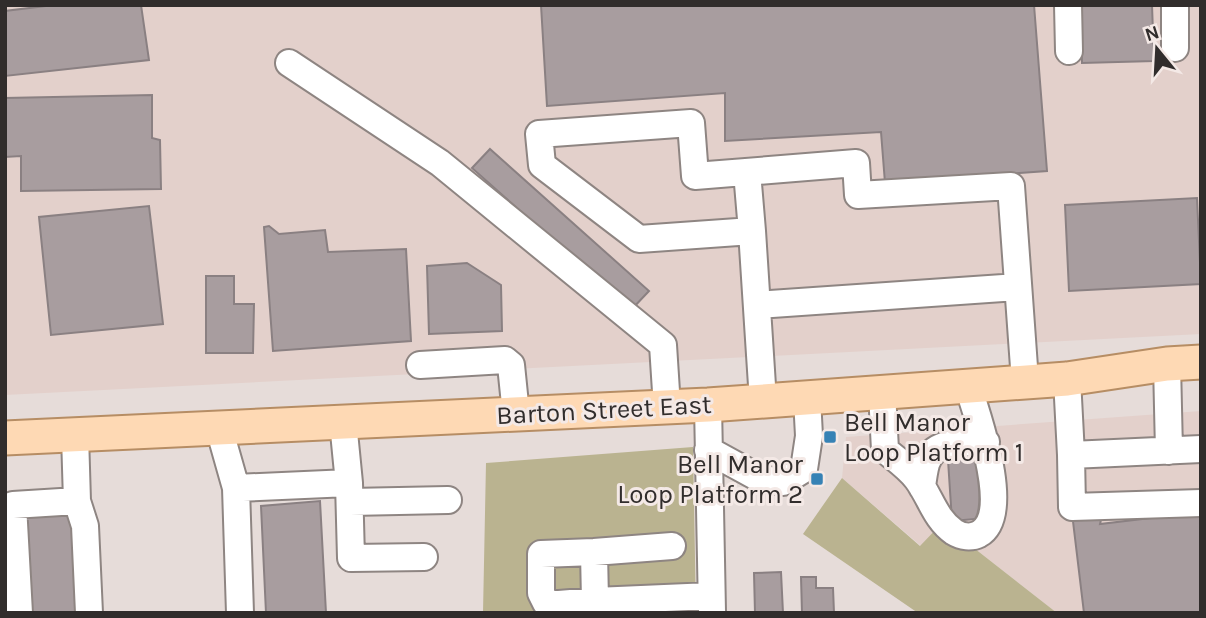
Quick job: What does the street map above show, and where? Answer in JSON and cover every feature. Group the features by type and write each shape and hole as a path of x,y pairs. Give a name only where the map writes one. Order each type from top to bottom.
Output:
{"main road":[{"name":"Barton Street East","path":"5,438 708,405 1067,379 1167,364 1201,362"}],"street":[{"path":"1068,5 1069,51"},
{"path":"1174,48 1175,5"},
{"path":"289,63 440,163 663,345 667,407"},
{"path":"752,231 639,239 542,165 539,134 691,123 695,176 856,163 858,195 1011,186 1025,381"},
{"path":"747,172 763,401"},
{"path":"757,305 1018,287"},
{"path":"421,365 505,360 511,365 516,414"},
{"path":"1167,364 1169,451"},
{"path":"1067,379 1072,507 1201,503"},
{"path":"882,392 885,450 918,480 934,509 952,531 964,537 978,534 988,526 993,515 993,491 986,442 968,386"},
{"path":"708,450 761,479 783,482 804,469 809,436 807,398"},
{"path":"672,546 541,554 541,593 546,603 559,604 595,601 711,604 708,405"},
{"path":"343,422 350,493 351,558 424,557"},
{"path":"219,428 236,488 240,613"},
{"path":"75,435 78,501 85,526 89,613"},
{"path":"922,487 926,461 936,449 948,444 986,442"},
{"path":"1070,455 1201,449"},
{"path":"236,488 448,500"},
{"path":"19,613 13,505 78,501"},
{"path":"594,552 595,601"}],"shaded area":[{"path":"5,5 1201,5 1201,334 5,395"},
{"path":"1201,411 1201,613 1057,613 942,523 921,546 842,478 846,437"},
{"path":"693,447 696,613 483,613 486,463"},
{"path":"842,478 920,546 942,523 1057,613 918,613 803,534"}],"building":[{"path":"54,5 141,5 149,60 5,76 5,11"},
{"path":"541,5 1034,5 1047,171 885,183 881,132 725,141 725,93 547,106"},
{"path":"1080,5 1152,5 1154,61 1082,63"},
{"path":"152,95 152,138 160,140 161,189 21,191 21,156 5,157 5,98"},
{"path":"490,149 649,291 631,310 472,168"},
{"path":"1197,198 1201,284 1069,291 1065,205"},
{"path":"149,206 163,324 51,335 39,217"},
{"path":"269,226 279,234 325,230 328,252 406,249 411,341 273,351 264,227"},
{"path":"467,263 501,285 502,331 429,334 427,266"},
{"path":"206,276 234,276 234,304 254,304 253,353 206,353"},
{"path":"983,457 987,518 952,521 948,460"},
{"path":"320,501 326,613 266,613 261,506"},
{"path":"74,503 80,613 29,613 23,507"},
{"path":"1104,507 1100,524 1201,512 1201,613 1084,613 1072,513"},
{"path":"781,572 783,613 755,613 754,573"},
{"path":"801,577 816,577 816,588 833,588 834,613 802,613"}],"place":[{"name":"Bell Manor Loop Platform 1","path":"830,437"},
{"name":"Bell Manor Loop Platform 2","path":"817,479"}]}
